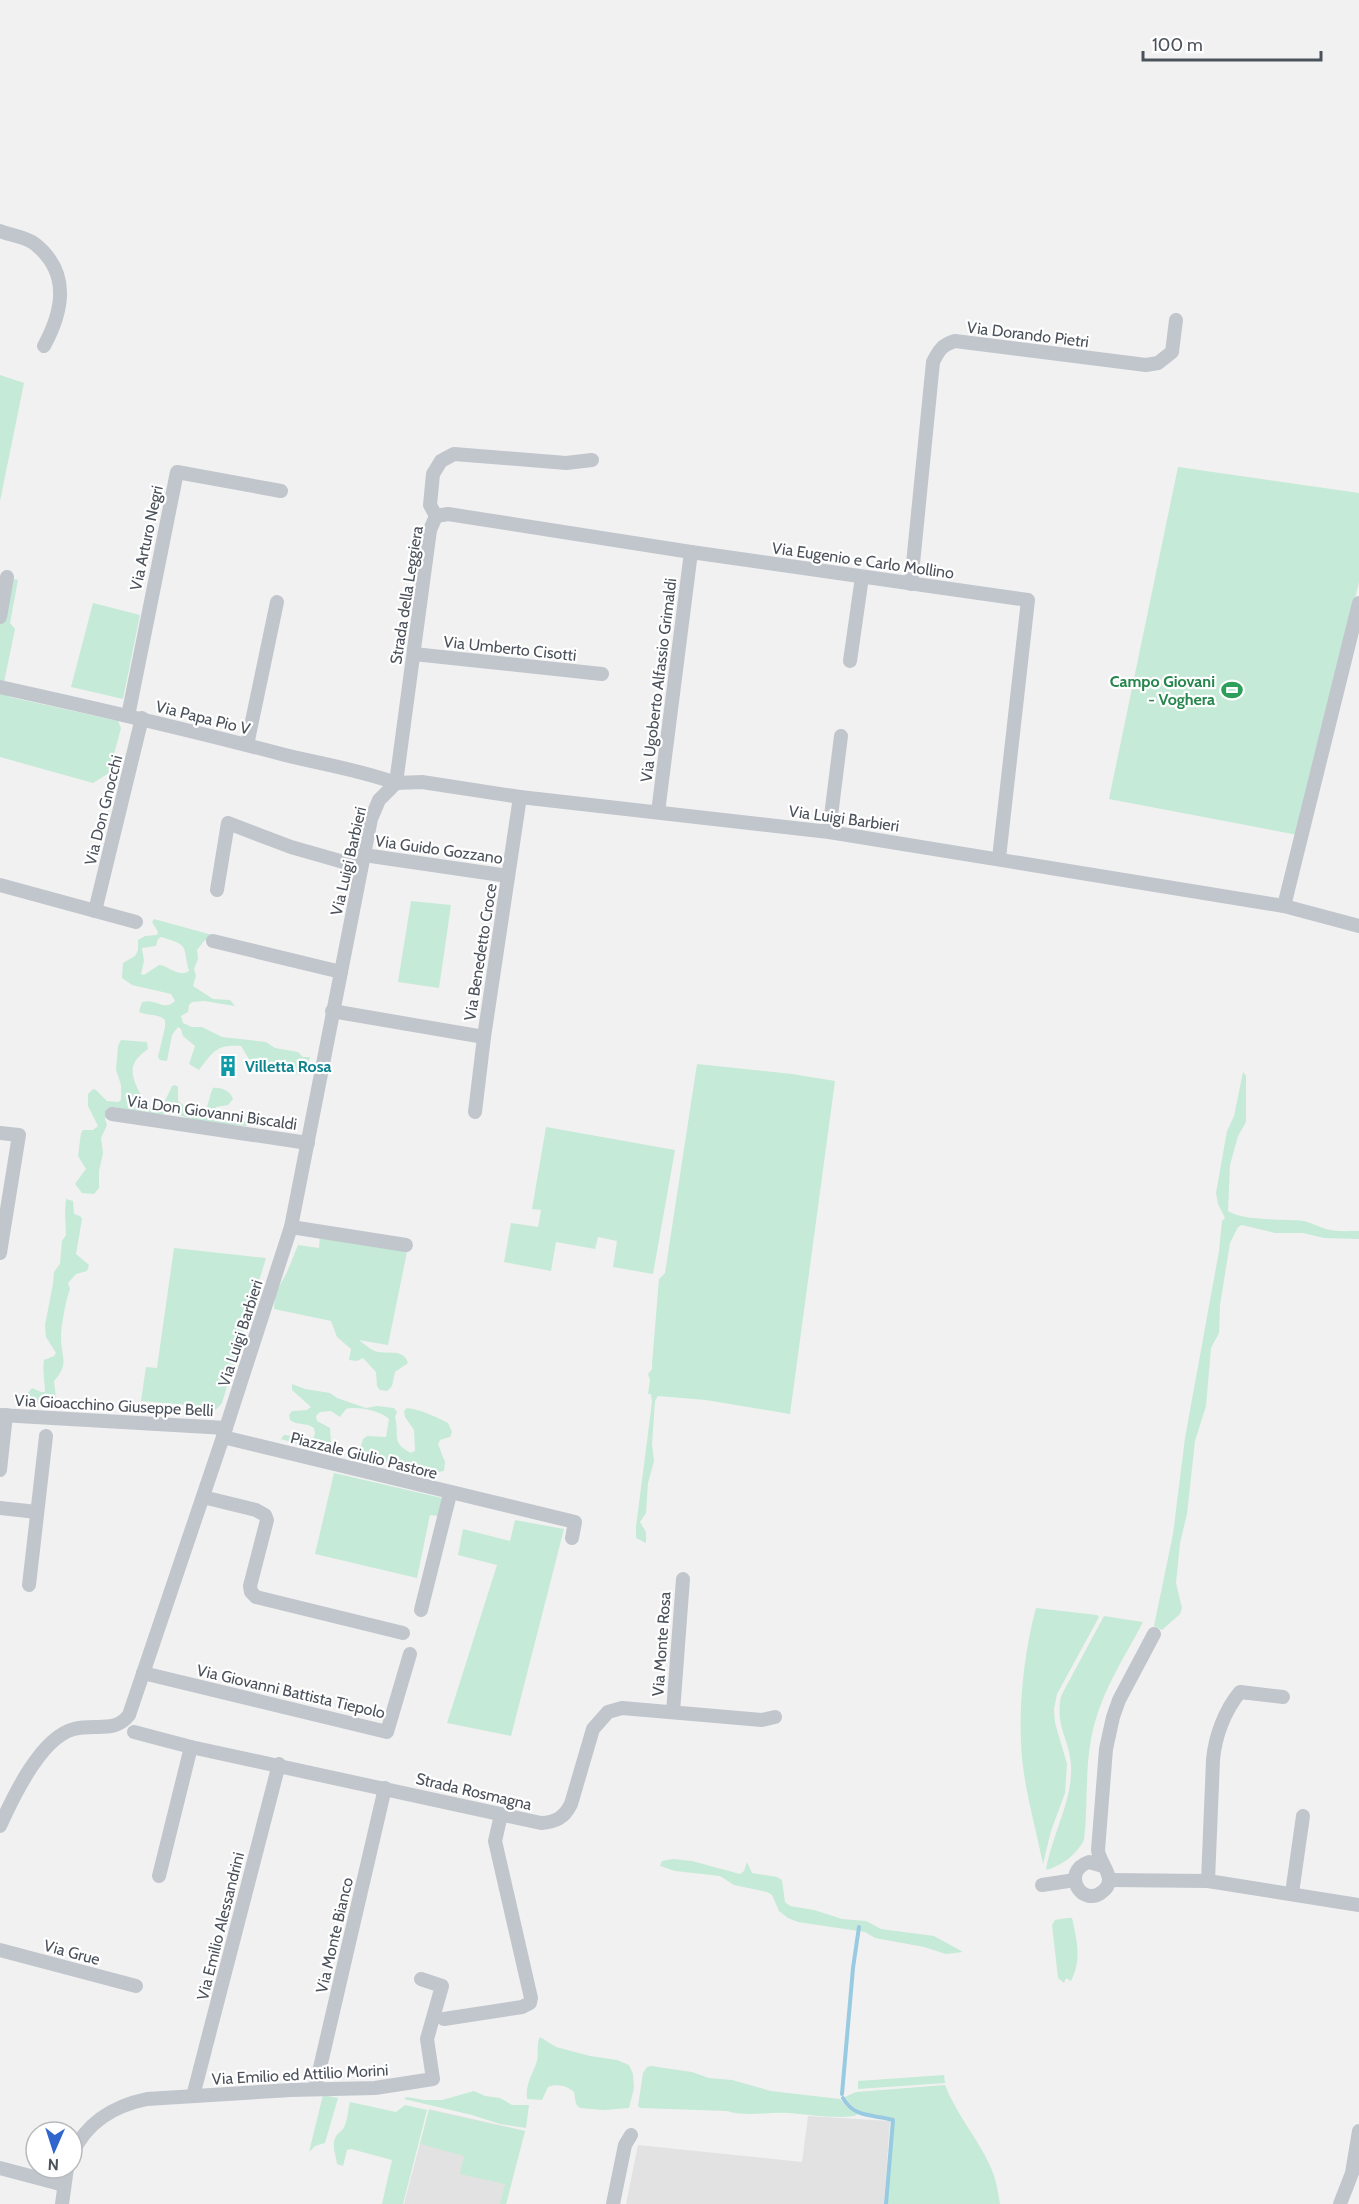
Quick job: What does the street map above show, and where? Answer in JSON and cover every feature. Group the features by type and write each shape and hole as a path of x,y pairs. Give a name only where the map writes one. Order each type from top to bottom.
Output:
{"street":[{"path":"0,231 34,243 53,264 62,296 56,324 44,346"},
{"name":"Via Dorando Pietri","path":"911,584 933,362 945,344 955,341 1146,365 1158,363 1172,352 1176,320"},
{"name":"Strada della Leggiera","path":"396,783 430,530 436,516 430,505 433,474 441,461 454,454 566,464 592,460"},
{"name":"Via Arturo Negri","path":"128,716 177,472 281,491"},
{"name":"Via Eugenio e Carlo Mollino","path":"436,516 448,514 691,552 1028,600 999,858"},
{"name":"Via Ugoberto Alfassio Grimaldi","path":"658,812 691,552"},
{"path":"850,661 862,577"},
{"path":"0,617 7,578"},
{"path":"247,745 277,602"},
{"path":"1284,906 1359,603"},
{"name":"Via Umberto Cisotti","path":"414,654 602,674"},
{"name":"Via Papa Pio V","path":"0,687 142,718 371,774 396,783"},
{"name":"Via Don Gnocchi","path":"95,910 142,718"},
{"path":"829,832 841,736"},
{"name":"Via Luigi Barbieri","path":"129,1715 225,1432 291,1227 371,819 379,800 396,783 422,782 520,797 829,832 1284,906 1359,926"},
{"name":"Via Benedetto Croce","path":"475,1112 520,797"},
{"path":"217,890 228,823 291,847 363,861"},
{"name":"Via Guido Gozzano","path":"363,861 508,876"},
{"path":"0,885 136,922"},
{"path":"213,941 341,972"},
{"path":"332,1011 484,1037"},
{"name":"Via Don Giovanni Biscaldi","path":"112,1114 308,1143"},
{"path":"0,1133 19,1135 0,1253"},
{"path":"291,1227 406,1245"},
{"path":"0,1470 3,1415"},
{"name":"Via Gioacchino Giuseppe Belli","path":"3,1415 225,1432"},
{"name":"Piazzale Giulio Pastore","path":"225,1432 450,1494 421,1610"},
{"path":"29,1585 46,1436"},
{"path":"450,1494 575,1522 572,1538"},
{"path":"203,1497 256,1510 265,1515 267,1520 250,1586 251,1592 256,1597 403,1633"},
{"path":"0,1508 37,1512"},
{"name":"Via Monte Rosa","path":"673,1712 683,1579"},
{"path":"1097,1841 1099,1857 1109,1880 1105,1890 1096,1896 1091,1896 1081,1892 1075,1880 1077,1871 1095,1850 1106,1749 1113,1718 1119,1700 1154,1634"},
{"name":"Via Giovanni Battista Tiepolo","path":"143,1673 387,1732 410,1654"},
{"path":"1208,1881 1215,1740 1240,1692 1283,1697"},
{"name":"Strada Rosmagna","path":"111,1727 190,1747 279,1764 541,1823 560,1819 566,1814 593,1729 608,1712 622,1708 762,1720 776,1717"},
{"path":"0,1824 34,1764 51,1742 72,1729 95,1726 111,1727 122,1724 129,1715"},
{"path":"129,1715 134,1732"},
{"path":"159,1876 190,1747"},
{"name":"Via Emilio Alessandrini","path":"193,2096 279,1764"},
{"name":"Via Monte Bianco","path":"315,2090 386,1788"},
{"path":"444,2019 522,2007 530,2003 531,1998 495,1841 501,1815"},
{"path":"1292,1893 1303,1816"},
{"path":"1084,1864 1094,1863 1103,1866"},
{"path":"1042,1885 1075,1880"},
{"path":"1109,1880 1208,1881 1359,1905"},
{"name":"Via Grue","path":"0,1950 136,1986"},
{"name":"Via Emilio ed Attilio Morini","path":"84,2136 90,2127 114,2109 147,2099 375,2088 433,2079 427,2038 442,1986 420,1979"},
{"path":"1340,2204 1352,2173 1359,2131"},
{"path":"613,2204 625,2145 631,2136"},
{"path":"0,2168 64,2185"},
{"path":"62,2204 65,2180"}],"shaded area":[{"path":"429,2109 525,2131 506,2204 404,2204"},
{"path":"808,2116 890,2121 884,2204 626,2204 638,2145 802,2162"}],"green space":[{"path":"0,375 24,383 0,501"},
{"name":"Campo Giovani - Voghera","path":"1178,467 1359,493 1359,582 1298,835 1109,799"},
{"path":"0,576 18,580 10,623 15,629 2,692 10,697 118,721 121,728 109,773 93,783 0,757"},
{"path":"93,603 140,615 123,699 71,687"},
{"path":"411,901 451,905 439,988 398,982"},
{"path":"154,919 216,936 204,941 197,950 198,959 194,969 196,976 193,986 213,999 230,1000 235,1006 204,1001 192,1002 188,1012 181,1016 183,1023 192,1027 202,1027 222,1037 266,1042 275,1048 298,1052 303,1057 310,1057 306,1070 300,1075 281,1070 266,1071 256,1060 249,1059 241,1046 226,1046 216,1050 199,1070 189,1064 195,1046 183,1036 178,1027 172,1035 167,1061 160,1060 158,1057 165,1020 159,1016 139,1012 142,1002 167,1005 175,1001 171,994 132,985 122,978 123,963 135,956 138,950 138,940 145,936 157,935 158,932 152,922","holes":["161,937 184,948 189,971 181,973 159,965 144,975 141,974 144,961 142,948 156,946"]},
{"path":"121,1040 147,1042 148,1049 134,1064 133,1077 145,1101 152,1108 164,1103 172,1086 175,1085 178,1087 178,1101 192,1112 203,1111 206,1109 213,1088 220,1088 228,1092 233,1099 228,1105 216,1107 217,1113 227,1115 232,1120 249,1122 247,1126 205,1123 175,1114 151,1114 122,1111 116,1107 109,1108 105,1119 107,1125 101,1138 103,1153 99,1171 99,1188 94,1194 82,1193 75,1184 86,1169 78,1156 81,1133 83,1130 93,1130 98,1126 88,1106 88,1094 93,1089 107,1101 121,1100 121,1085 116,1070 118,1046"},
{"path":"697,1064 835,1081 790,1414 706,1400 658,1396 655,1401 652,1444 654,1461 648,1483 646,1513 640,1522 646,1532 646,1543 636,1538 636,1527 652,1402 651,1394 648,1394 650,1380 648,1374 652,1369 659,1279 665,1273"},
{"path":"1243,1072 1246,1076 1246,1122 1238,1136 1230,1165 1228,1211 1253,1218 1309,1222 1334,1231 1359,1231 1359,1239 1324,1238 1303,1233 1275,1233 1242,1225 1238,1227 1230,1243 1220,1305 1219,1333 1211,1348 1206,1406 1195,1441 1187,1514 1180,1543 1176,1583 1182,1608 1180,1614 1162,1630 1154,1626 1173,1534 1185,1438 1219,1251 1222,1221 1225,1218 1218,1204 1216,1193 1227,1131 1234,1116"},
{"path":"546,1127 675,1150 653,1274 613,1267 617,1241 598,1237 595,1249 556,1242 551,1271 504,1262 511,1223 538,1227 541,1210 532,1209"},
{"path":"66,1199 73,1201 74,1214 82,1219 76,1254 89,1265 87,1271 76,1274 68,1283 70,1289 61,1332 63,1365 54,1381 57,1407 46,1406 29,1399 28,1393 32,1388 45,1392 44,1360 56,1353 46,1337 45,1325 54,1272 60,1264 62,1241 66,1235"},
{"path":"320,1235 407,1252 388,1345 359,1340 374,1351 400,1354 406,1359 408,1363 395,1372 392,1386 387,1391 380,1390 377,1386 376,1372 363,1358 357,1361 349,1360 351,1349 337,1337 331,1321 274,1309 275,1294 298,1245 319,1248"},
{"path":"174,1248 266,1258 222,1403 210,1412 200,1412 200,1406 141,1401 146,1367 157,1368"},
{"path":"292,1384 305,1389 330,1393 337,1398 366,1408 377,1406 394,1408 397,1412 395,1417 398,1442 411,1453 415,1451 414,1430 405,1417 404,1411 407,1408 448,1423 452,1432 450,1437 440,1440 438,1444 445,1462 444,1471 428,1474 421,1470 418,1464 405,1467 399,1461 373,1463 361,1458 360,1449 363,1439 367,1436 386,1437 389,1419 369,1410 346,1409 340,1417 331,1411 320,1412 316,1416 317,1421 330,1428 331,1443 340,1447 341,1453 336,1455 281,1439 284,1435 313,1438 315,1434 311,1426 290,1420 289,1415 292,1411 307,1410 311,1407 292,1390"},
{"path":"334,1473 442,1498 438,1516 430,1515 417,1578 315,1554"},
{"path":"515,1520 564,1529 511,1736 447,1723 497,1565 458,1555 463,1529 510,1541"},
{"path":"1036,1608 1099,1617 1057,1694 1054,1709 1055,1723 1067,1764 1065,1793 1051,1831 1043,1864 1026,1787 1021,1741 1024,1674"},
{"path":"1104,1616 1143,1622 1112,1678 1095,1722 1088,1764 1084,1840 1068,1859 1046,1870 1066,1805 1071,1778 1070,1755 1061,1725 1061,1696"},
{"path":"673,1859 692,1861 740,1874 744,1871 747,1862 752,1873 782,1880 785,1902 790,1906 814,1910 842,1919 866,1921 881,1929 934,1936 963,1952 946,1954 924,1947 875,1938 865,1932 798,1922 779,1911 772,1895 767,1892 734,1885 720,1876 675,1871 660,1866 662,1861"},
{"path":"1072,1918 1077,1943 1077,1958 1071,1981 1066,1978 1064,1983 1058,1978 1052,1925 1055,1920"},
{"path":"540,2037 556,2047 617,2060 629,2065 633,2074 634,2088 629,2108 604,2110 580,2108 576,2104 574,2092 558,2085 548,2087 542,2100 527,2099 528,2084 537,2061"},
{"path":"647,2067 692,2072 709,2078 732,2080 771,2091 840,2099 857,2115 834,2117 788,2113 749,2114 640,2108 638,2106 643,2073"},
{"path":"944,2075 945,2083 858,2089 858,2081"},
{"path":"945,2085 955,2107 991,2168 1000,2204 887,2204 894,2119 862,2112 845,2097 856,2092"},
{"path":"474,2091 485,2096 500,2098 512,2105 529,2105 526,2128 500,2124 404,2099 407,2097 442,2100"},
{"path":"323,2095 338,2098 325,2143 315,2146 309,2152"},
{"path":"350,2102 396,2112 405,2105 427,2110 403,2204 382,2204 392,2160 351,2149 347,2150 343,2166 337,2164 335,2140 345,2125"},
{"path":"429,2110 525,2131 506,2204 500,2204 505,2184 460,2174 464,2156 420,2144"}],"waterway":[{"path":"842,2094 853,1968 859,1927"},
{"path":"843,2098 859,2113 893,2120 886,2204"}],"place":[{"name":"Campo Giovani - Voghera","path":"1232,690"},
{"name":"Villetta Rosa","path":"228,1066"}]}
